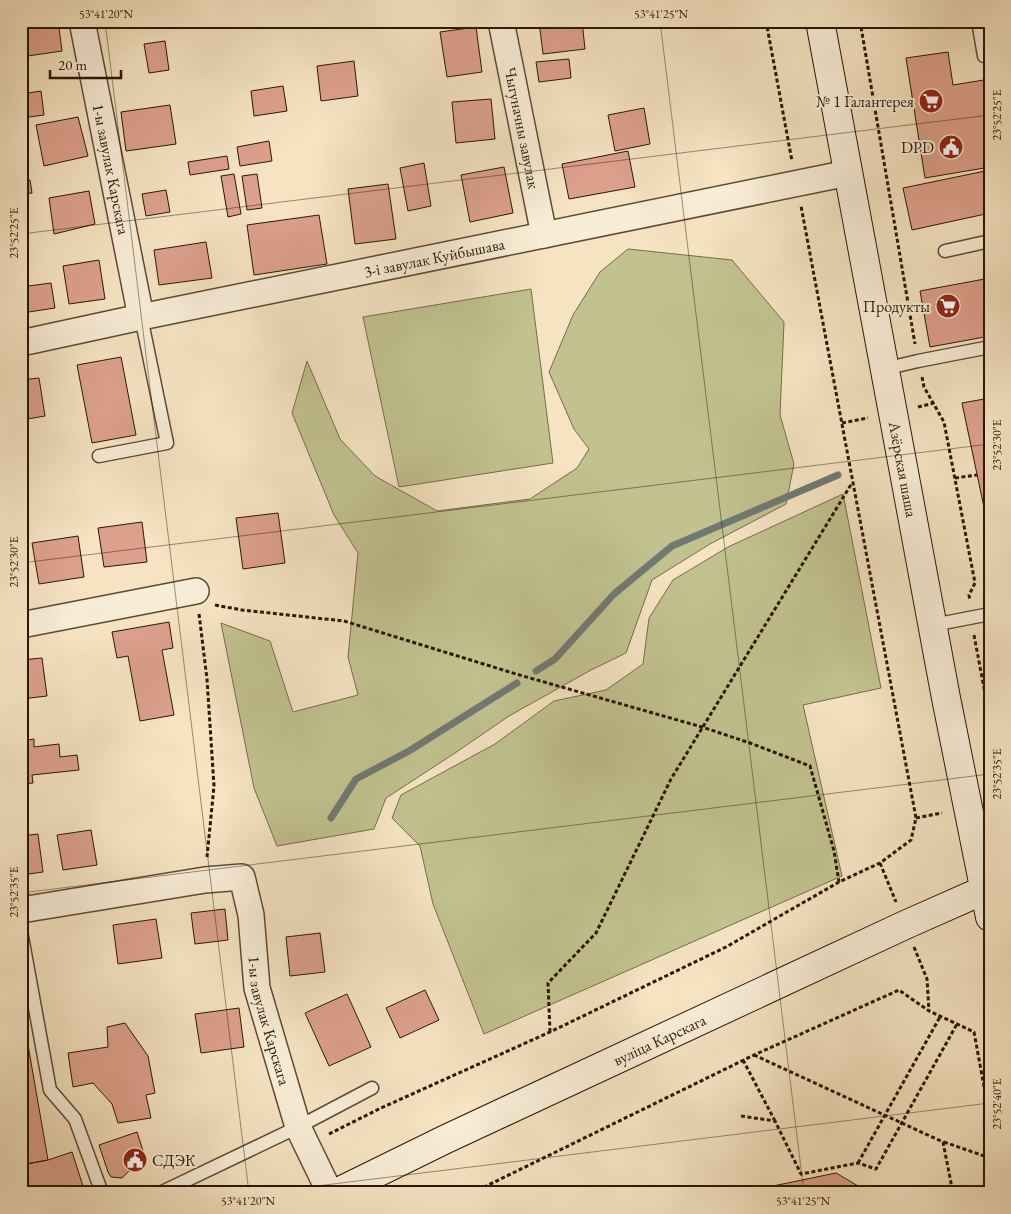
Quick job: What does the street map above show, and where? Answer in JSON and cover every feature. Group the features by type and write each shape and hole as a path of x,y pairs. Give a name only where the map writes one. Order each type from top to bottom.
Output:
{"main road":[{"name":"Азёрская шаша","path":"820,21 960,771 987,889 990,917"},
{"name":"вуліца Карскага","path":"345,1190 446,1139 905,924 987,889"}],"street":[{"name":"1-ы завулак Карскага","path":"82,21 141,317"},
{"name":"Чыгуначны завулак","path":"500,21 544,235"},
{"name":"3-і завулак Куйбышава","path":"21,343 848,173"},
{"path":"21,625 197,596"},
{"name":"1-ы завулак Карскага","path":"205,880 242,877 251,915 257,988 302,1136 345,1190"},
{"path":"21,910 205,880"}],"lane":[{"path":"978,21 984,56"},
{"path":"945,251 990,241"},
{"path":"99,456 167,443 141,317"},
{"path":"884,369 990,347"},
{"path":"933,625 990,614"},
{"path":"21,931 50,1090 75,1119 102,1193"},
{"path":"160,1193 302,1136 372,1088"}],"path":[{"path":"302,1136 382,1108 550,1032 726,946 839,882 880,863 911,840 916,818 766,21"},
{"path":"955,478 977,475"},
{"path":"550,1032 548,983 596,933 671,779 852,482"},
{"path":"205,880 214,786 207,679 197,596 242,610 344,621 526,677 702,727 810,766 834,852 839,882"},
{"path":"472,1193 743,1060 899,990 929,1011 974,1032 990,1119"},
{"path":"858,1163 940,1016"},
{"path":"743,1060 801,1174 858,1163 876,1169 957,1024"},
{"path":"754,1055 944,1142 990,1158"},
{"path":"741,1116 775,1121"},
{"path":"944,1142 953,1193"}],"green space":[{"path":"628,249 732,260 784,322 780,415 794,464 786,504 710,544 652,580 626,653 591,670 509,716 386,798 374,829 277,846 254,788 221,623 270,641 293,712 358,695 348,657 358,553 334,515 292,413 307,361 340,439 375,476 437,511 530,499 577,468 589,449 574,429 549,372 573,315 600,272"},
{"path":"531,289 553,463 399,487 363,317"},
{"path":"843,494 881,688 803,705 842,876 484,1034 433,904 420,846 392,818 401,795 495,744 554,701 606,690 643,664 649,618 673,580 728,547"}],"building":[{"path":"21,21 58,21 62,51 21,57"},
{"path":"110,21 145,21 145,22 110,27"},
{"path":"539,21 582,21 585,49 543,54"},
{"path":"476,27 482,72 447,77 440,32"},
{"path":"165,41 169,70 149,73 144,44"},
{"path":"948,52 953,85 990,79 990,167 925,178 906,58"},
{"path":"569,59 571,78 539,82 536,62"},
{"path":"354,61 358,96 321,101 317,66"},
{"path":"283,86 287,111 254,116 251,91"},
{"path":"41,91 44,115 21,118 21,94"},
{"path":"491,99 495,139 456,143 452,102"},
{"path":"170,105 176,144 126,151 121,112"},
{"path":"644,108 650,144 615,151 608,115"},
{"path":"78,117 88,156 44,166 36,125"},
{"path":"269,141 272,161 240,166 237,147"},
{"path":"628,151 635,187 569,199 562,164"},
{"path":"227,156 229,169 190,175 188,162"},
{"path":"424,163 431,206 408,211 400,168"},
{"path":"504,167 513,213 470,222 461,175"},
{"path":"990,170 990,213 912,230 903,188"},
{"path":"234,174 241,214 228,217 221,176"},
{"path":"257,174 262,208 247,210 242,176"},
{"path":"21,175 22,182 30,180 32,193 21,194"},
{"path":"388,184 396,239 355,244 348,189"},
{"path":"166,190 170,212 146,216 142,194"},
{"path":"89,191 95,224 54,234 49,198"},
{"path":"319,215 327,264 254,275 247,225"},
{"path":"206,242 212,278 159,285 154,250"},
{"path":"99,260 105,299 69,304 63,266"},
{"path":"990,278 990,336 930,347 920,291"},
{"path":"51,283 55,308 22,313 21,287"},
{"path":"121,357 136,435 92,443 77,365"},
{"path":"39,378 45,416 21,420 21,380"},
{"path":"990,398 990,536 962,403"},
{"path":"278,513 285,563 243,569 236,518"},
{"path":"142,522 147,562 104,567 98,528"},
{"path":"78,536 84,577 39,584 32,543"},
{"path":"169,622 173,648 162,650 174,715 140,721 128,656 117,658 112,632"},
{"path":"42,658 47,696 21,699 21,660"},
{"path":"34,739 34,747 59,744 60,757 77,755 79,770 32,775 33,783 21,784 21,741"},
{"path":"91,830 97,865 63,870 57,835"},
{"path":"38,834 43,872 21,875 21,836"},
{"path":"225,909 228,940 195,944 191,913"},
{"path":"156,919 162,958 118,964 113,925"},
{"path":"320,933 325,972 290,976 286,937"},
{"path":"425,990 439,1020 400,1038 386,1008"},
{"path":"347,994 371,1047 329,1066 305,1013"},
{"path":"239,1008 244,1047 201,1053 195,1014"},
{"path":"125,1023 148,1056 155,1093 146,1095 151,1118 118,1123 112,1104 93,1083 73,1087 68,1053 108,1047 107,1027"},
{"path":"28,1045 48,1160 21,1165 21,1046"},
{"path":"137,1132 146,1160 127,1166 129,1171 122,1178 111,1177 99,1145"},
{"path":"72,1152 83,1186 76,1189 77,1193 21,1193 21,1165 48,1160"},
{"path":"836,1173 870,1193 739,1193"}],"waterway":[{"path":"536,671 555,659 614,594 672,546 838,475"},
{"path":"331,818 356,779 409,751 517,683"}],"place":[{"name":"№ 1 Галантерея","path":"931,101"},
{"name":"DPD","path":"951,147"},
{"name":"Продукты","path":"948,306"},
{"name":"СДЭК","path":"135,1160"}]}
